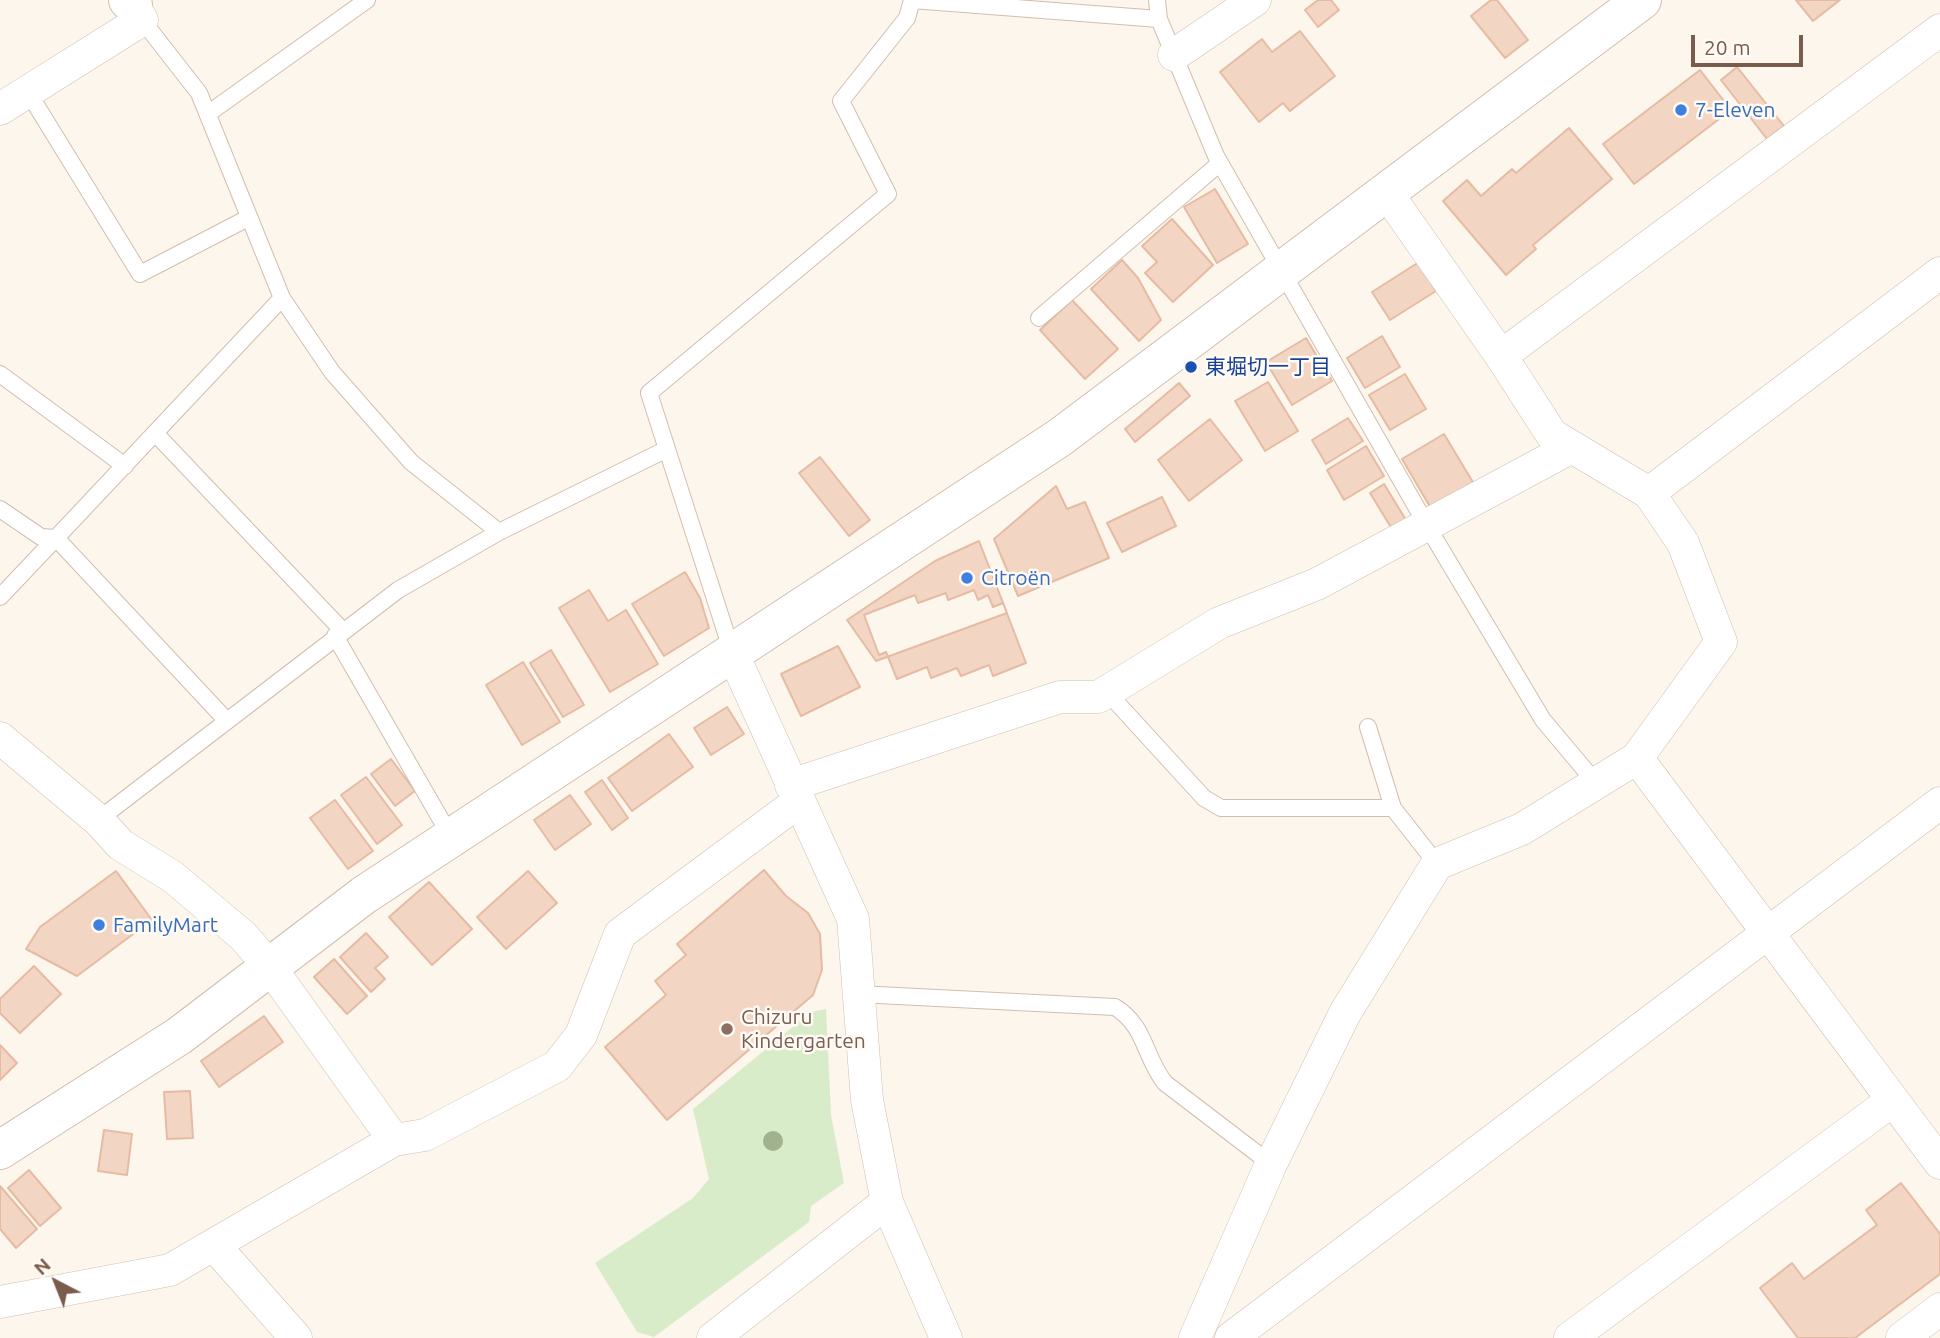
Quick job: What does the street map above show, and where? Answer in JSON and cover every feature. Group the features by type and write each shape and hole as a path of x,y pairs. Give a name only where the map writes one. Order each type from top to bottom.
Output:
{"street":[{"path":"1174,55 1255,0"},
{"path":"0,1150 179,1036 364,895 1059,438 1643,0"},
{"path":"0,109 28,92 134,8"},
{"path":"1501,356 1940,30"},
{"path":"1195,1338 1271,1164 1345,1013 1437,864 1522,829 1637,758 1721,642 1683,543 1649,493 1552,435 1501,356 1387,193"},
{"path":"1649,493 1940,273"},
{"path":"0,1302 170,1270 394,1140 425,1135 557,1066 581,1035 620,934 794,794 1060,697 1098,697 1159,657 1219,623 1317,584 1572,447"},
{"path":"732,652 794,794 853,919 867,1100 887,1202 946,1338"},
{"path":"0,738 98,820 121,845 173,877 243,936 270,967 394,1140"},
{"path":"1637,758 1940,1163"},
{"path":"1231,1338 1266,1328 1766,933 1940,803"},
{"path":"1570,1338 1893,1100"},
{"path":"713,1338 887,1202"},
{"path":"214,1245 296,1338"},
{"path":"1902,1338 1940,1309"}],"lane":[{"path":"209,113 367,0"},
{"path":"732,652 665,450 649,393 888,194 841,101 907,18 912,0 1159,19"},
{"path":"1157,0 1159,19 1220,163 1426,524 1543,720 1596,783"},
{"path":"134,8 199,93 282,298 332,372 411,462 499,532"},
{"path":"28,92 139,274 248,218"},
{"path":"1039,317 1220,163"},
{"path":"0,597 282,298"},
{"path":"0,374 125,466"},
{"path":"155,433 338,633 452,838"},
{"path":"98,820 338,633 398,590 499,532 665,450"},
{"path":"0,509 41,537 56,538 227,720"},
{"path":"1107,692 1204,798 1221,808 1393,808"},
{"path":"1368,727 1393,808 1437,864"},
{"path":"858,994 1115,1006 1130,1016 1146,1044 1154,1069 1165,1083 1271,1164"}],"green space":[{"path":"826,1009 831,1115 844,1183 811,1206 809,1222 654,1337 637,1332 595,1263 693,1198 709,1179 693,1109 811,1012"}],"building":[{"path":"1318,0 1331,0 1339,10 1318,27 1305,10"},
{"path":"1491,0 1497,0 1528,40 1505,58 1471,16"},
{"path":"1796,0 1840,0 1813,21"},
{"path":"1300,31 1335,76 1290,111 1283,103 1259,122 1220,72 1262,39 1272,52"},
{"path":"1737,67 1784,126 1767,139 1721,80"},
{"path":"1700,70 1731,110 1634,184 1603,144"},
{"path":"1569,128 1612,179 1533,245 1536,249 1506,275 1443,201 1467,180 1481,196 1512,169 1516,173"},
{"path":"1215,189 1248,244 1217,263 1184,207"},
{"path":"1172,219 1213,265 1173,302 1145,273 1157,262 1142,246"},
{"path":"1122,260 1138,278 1161,320 1139,341 1091,289"},
{"path":"1419,262 1436,291 1390,320 1372,292"},
{"path":"1072,300 1118,349 1085,379 1040,330"},
{"path":"1382,336 1400,367 1365,388 1347,358"},
{"path":"1306,338 1332,381 1292,405 1266,362"},
{"path":"1405,374 1426,409 1390,430 1369,395"},
{"path":"1268,382 1298,431 1265,451 1235,401"},
{"path":"1179,383 1190,396 1135,442 1125,429"},
{"path":"1348,418 1363,441 1326,464 1312,440"},
{"path":"1210,419 1242,460 1189,501 1158,460"},
{"path":"1444,434 1474,484 1432,510 1402,459"},
{"path":"1366,446 1384,476 1344,500 1327,470"},
{"path":"820,457 870,520 849,536 799,473"},
{"path":"1384,484 1406,520 1392,529 1370,493"},
{"path":"1056,486 1067,509 1085,502 1109,558 1018,596 994,539"},
{"path":"1162,497 1176,526 1122,552 1107,523"},
{"path":"979,541 1007,613 876,661 847,620 935,561"},
{"path":"685,572 700,598 709,628 664,656 632,604"},
{"path":"589,590 608,621 626,610 658,664 610,692 559,608"},
{"path":"974,590 978,600 988,595 993,607 1003,603 1026,663 993,676 989,665 961,676 957,668 931,678 927,667 897,679 886,652 879,655 864,615 915,595 918,603 946,593 948,600"},
{"path":"838,646 860,687 801,716 781,674"},
{"path":"551,650 584,705 563,717 530,663"},
{"path":"523,662 560,722 522,745 486,685"},
{"path":"727,707 744,734 711,755 694,728"},
{"path":"669,734 693,767 632,811 608,778"},
{"path":"391,759 415,791 395,806 371,774"},
{"path":"366,777 402,825 377,844 341,795"},
{"path":"602,780 628,818 612,830 585,792"},
{"path":"570,795 591,824 555,850 534,820"},
{"path":"335,800 373,851 348,869 310,818"},
{"path":"764,870 786,896 808,913 820,934 822,970 813,995 667,1120 605,1047 666,995 655,981 686,955 677,944"},
{"path":"116,871 152,920 77,976 26,949 40,927"},
{"path":"528,871 557,903 506,949 477,917"},
{"path":"429,882 472,929 432,965 389,917"},
{"path":"366,933 388,957 375,968 385,979 371,992 340,957"},
{"path":"334,959 367,996 347,1014 314,977"},
{"path":"34,966 61,994 20,1033 0,1013 0,999"},
{"path":"264,1016 283,1042 219,1087 201,1061"},
{"path":"0,1045 17,1063 0,1080"},
{"path":"190,1091 193,1138 167,1139 164,1092"},
{"path":"104,1130 132,1134 127,1175 98,1171"},
{"path":"29,1170 61,1208 40,1226 8,1188"},
{"path":"1901,1183 1940,1234 1940,1274 1855,1338 1798,1338 1760,1288 1792,1263 1804,1279 1877,1225 1866,1210"},
{"path":"0,1186 37,1229 16,1248 0,1229"}],"place":[{"name":"7-Eleven","path":"1681,110"},
{"name":"東堀切一丁目","path":"1191,367"},
{"name":"Citroën","path":"967,578"},
{"name":"FamilyMart","path":"99,925"},
{"name":"Chizuru Kindergarten","path":"727,1029"}]}
